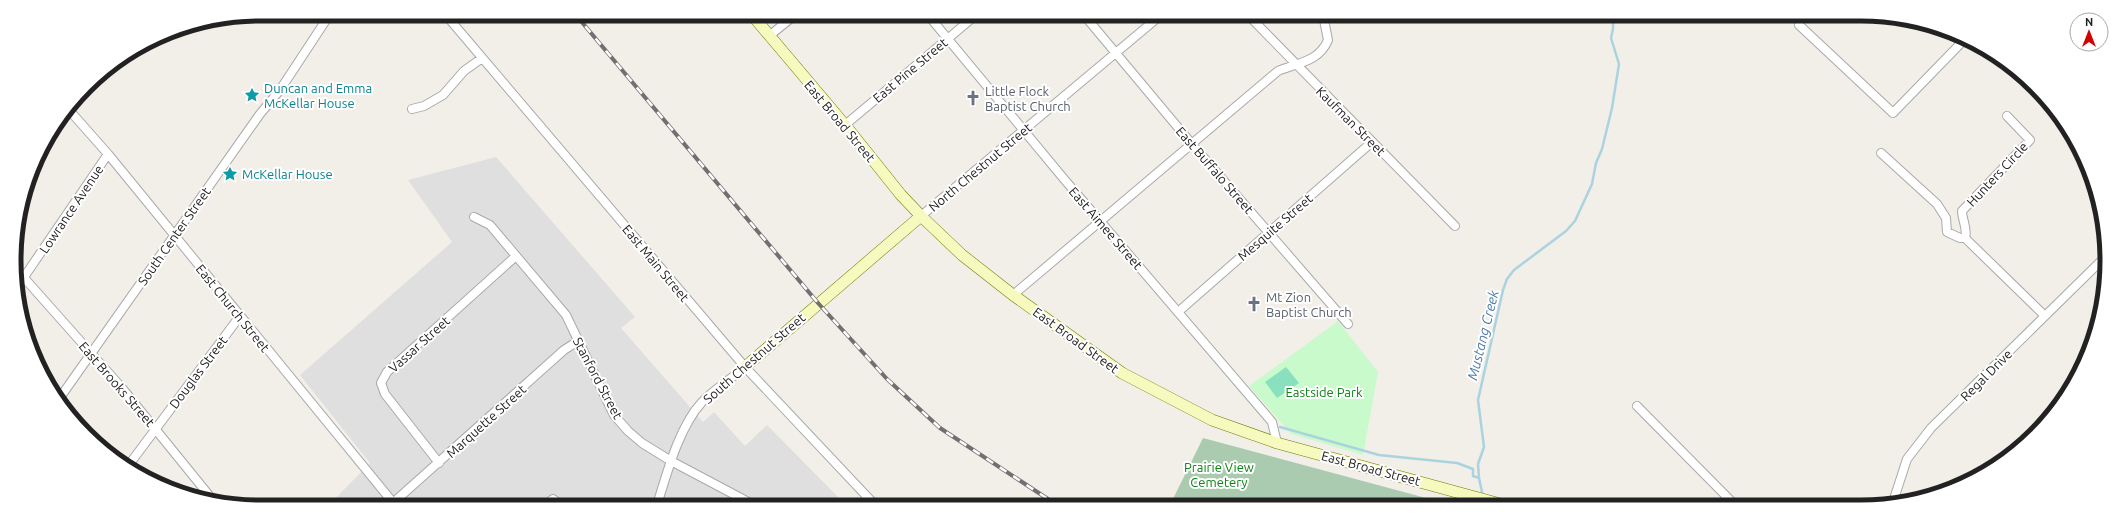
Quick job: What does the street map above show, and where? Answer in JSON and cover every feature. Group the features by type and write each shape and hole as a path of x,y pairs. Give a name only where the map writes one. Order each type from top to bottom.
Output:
{"main road":[{"name":"East Broad Street","path":"757,21 845,125 901,195 921,216 962,255 1013,296 1122,373 1212,420 1278,443 1486,500"},
{"name":"North Chestnut Street","path":"818,303 921,216"},
{"name":"South Chestnut Street","path":"745,367 818,303"}],"street":[{"name":"South Center Street","path":"62,395 260,114 280,90 325,21"},
{"name":"East Main Street","path":"451,21 745,367 870,500"},
{"path":"769,36 788,21"},
{"name":"East Aimee Street","path":"933,21 1023,130 1272,422 1278,443"},
{"name":"East Pine Street","path":"845,125 968,21"},
{"name":"East Buffalo Street","path":"1089,21 1191,143 1348,324"},
{"name":"North Chestnut Street","path":"921,216 1154,21"},
{"name":"Kaufman Street","path":"1254,21 1455,226"},
{"path":"1013,296 1191,143 1278,71 1295,64 1308,62 1325,46 1328,40 1324,21"},
{"path":"1799,24 1893,113 1961,43"},
{"path":"412,109 424,106 443,95 464,71 482,58"},
{"name":"East Church Street","path":"71,113 108,154 392,500"},
{"name":"Hunters Circle","path":"1966,238 1967,233 1962,220 1962,211 2030,140 2007,116"},
{"name":"Mesquite Street","path":"1178,312 1270,233 1372,142"},
{"path":"1881,153 1937,204 1946,218 1947,232 1960,238 1966,238 2045,316"},
{"name":"Lowrance Avenue","path":"22,274 108,154"},
{"name":"Stanford Street","path":"474,217 490,225 566,315 614,415 642,443 745,500"},
{"name":"Vassar Street","path":"440,463 385,394 381,383 387,372 516,256"},
{"name":"Regal Drive","path":"1894,498 1907,460 1931,428 2100,262"},
{"name":"East Brooks Street","path":"22,279 91,353 207,494"},
{"name":"Douglas Street","path":"131,462 240,316"},
{"name":"Marquette Street","path":"397,500 564,350 578,341"},
{"name":"South Chestnut Street","path":"659,500 671,460 690,418 702,402 745,367"},
{"path":"1636,406 1730,500"}],"shaded area":[{"path":"496,157 635,317 621,328 703,422 714,412 745,446 767,425 841,500 334,500 370,463 300,375 452,242 408,180"}],"green space":[{"name":"Eastside Park","path":"1338,321 1378,372 1363,455 1291,434 1249,386"},
{"path":"1286,367 1299,383 1277,398 1265,382"},
{"name":"Prairie View Cemetery","path":"1203,438 1433,500 1172,500"}],"waterway":[{"name":"Mustang Creek","path":"1483,497 1478,464 1484,447 1478,400 1503,290 1507,279 1514,270 1566,231 1575,221 1592,184 1596,163 1602,149 1612,108 1619,64 1611,38 1613,21"},
{"path":"1280,427 1379,455 1457,463 1473,469 1473,476 1479,478"}],"railway":[{"path":"581,21 818,303 887,379 940,428 1049,500"}],"place":[{"name":"Duncan and Emma McKellar House","path":"252,95"},
{"name":"Little Flock Baptist Church","path":"973,98"},
{"name":"McKellar House","path":"230,174"},
{"name":"Mt Zion Baptist Church","path":"1254,304"}]}
